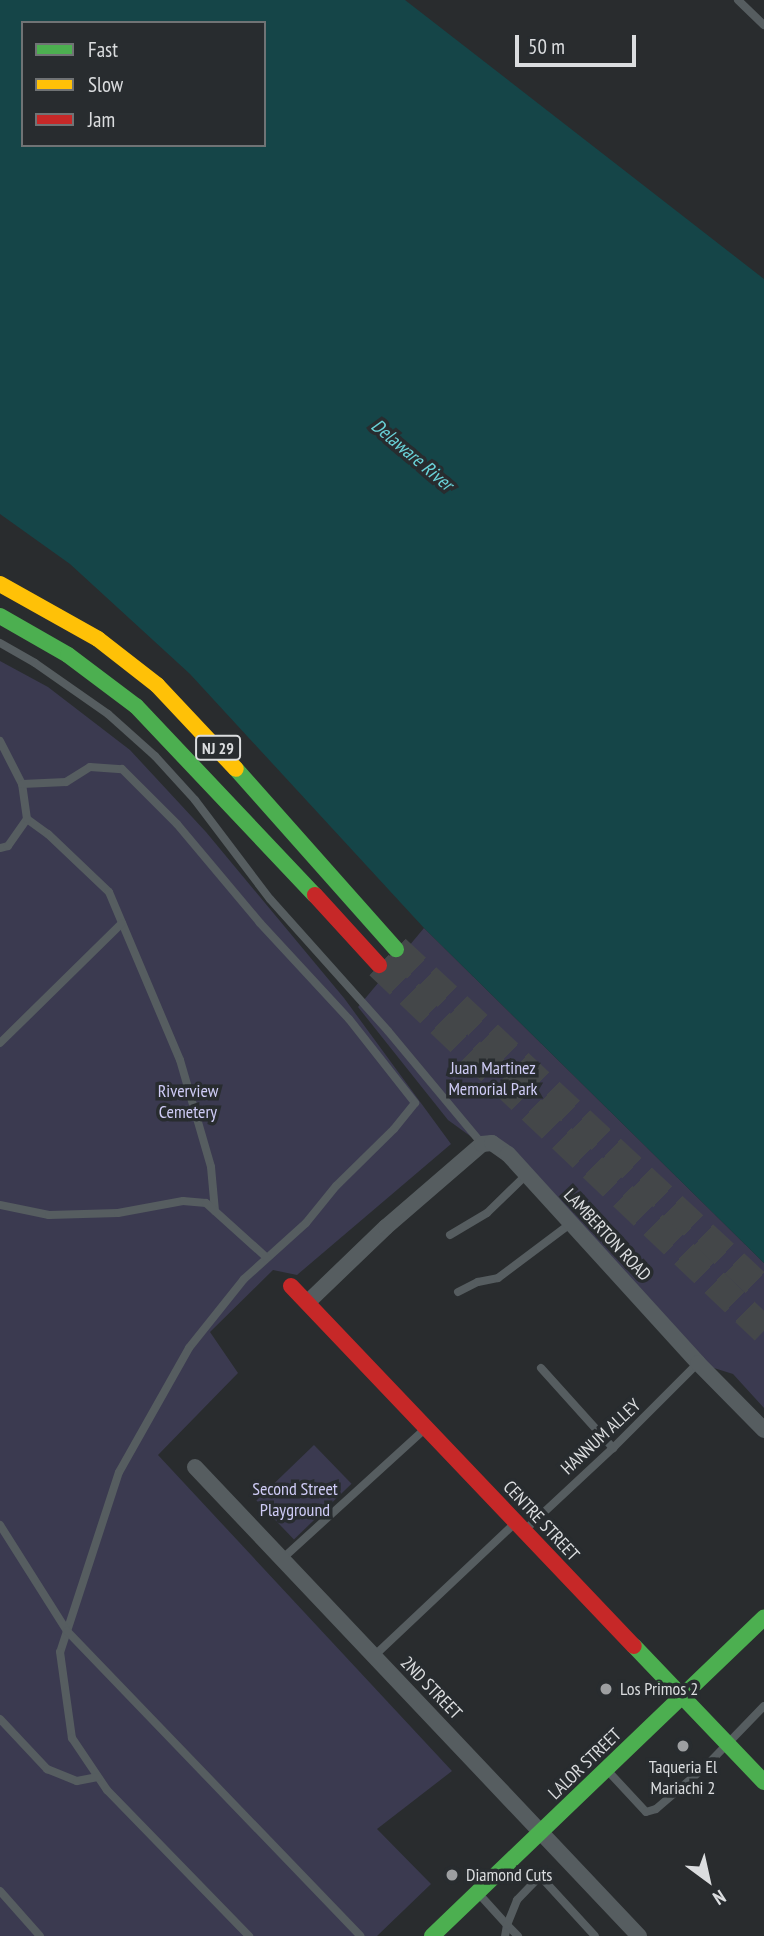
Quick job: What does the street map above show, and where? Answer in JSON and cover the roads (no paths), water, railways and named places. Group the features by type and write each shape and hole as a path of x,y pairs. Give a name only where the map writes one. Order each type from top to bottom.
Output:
{"main road":[{"name":"NJ 29","path":"2,584 98,639 157,685 211,740 396,949"},
{"name":"NJ 29","path":"0,616 68,655 136,706 238,810 379,965"},
{"name":"CENTRE STREET","path":"291,1286 764,1782"},
{"name":"LALOR STREET","path":"432,1936 764,1618"}],"street":[{"name":"LAMBERTON ROAD","path":"482,1144 492,1143 508,1154 525,1176 698,1363 764,1430"},
{"path":"308,1302 386,1227 482,1144"},
{"name":"2ND STREET","path":"195,1467 639,1936"}],"lane":[{"path":"738,0 764,24"},
{"path":"0,643 35,663 108,714 155,756 195,800 287,919 388,1031 482,1144"},
{"path":"0,741 22,784 27,819 8,846 0,848"},
{"path":"22,784 66,782 90,767 121,769 177,824 260,923 349,1019 415,1103 394,1129 337,1185 306,1223 244,1279 189,1348 119,1472 60,1652 72,1738 107,1790 249,1936"},
{"path":"27,819 48,834 109,892 180,1060 211,1167 215,1211"},
{"path":"0,1043 122,923"},
{"path":"450,1235 487,1213 525,1176"},
{"path":"0,1205 50,1215 118,1213 183,1201 206,1203 267,1258"},
{"path":"458,1292 478,1282 498,1278 570,1224"},
{"name":"HANNUM ALLEY","path":"374,1656 613,1448 698,1363"},
{"path":"541,1368 613,1448"},
{"path":"282,1559 426,1427"},
{"path":"0,1524 67,1631 360,1936"},
{"path":"606,1769 646,1812 666,1800 764,1706"},
{"path":"0,1719 47,1769 77,1781 98,1777"},
{"path":"505,1936 516,1900 540,1876 595,1936"},
{"path":"0,1891 40,1936"},
{"path":"477,1893 518,1936"}],"water":[{"name":"Delaware River","path":"0,0 405,0 764,279 764,1263 424,928 190,674 70,564 0,514"}],"tunnel":[{"path":"396,949 764,1291"},
{"path":"379,965 764,1330"}],"place":[{"name":"Los Primos 2","path":"606,1689"},
{"name":"Taqueria El Mariachi 2","path":"683,1746"},
{"name":"Diamond Cuts","path":"452,1875"}],"park label":[{"name":"Juan Martinez Memorial Park","path":"493,1079"},
{"name":"Riverview Cemetery","path":"188,1102"},
{"name":"Second Street Playground","path":"295,1500"}]}
